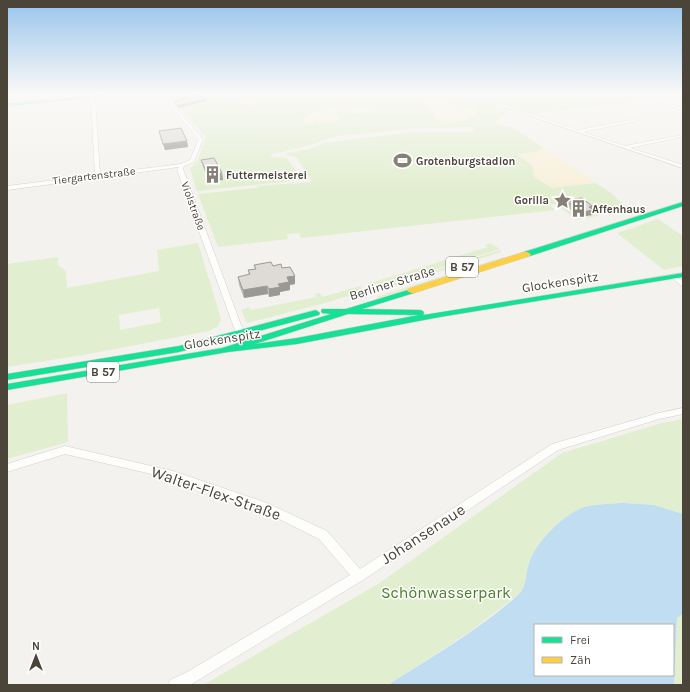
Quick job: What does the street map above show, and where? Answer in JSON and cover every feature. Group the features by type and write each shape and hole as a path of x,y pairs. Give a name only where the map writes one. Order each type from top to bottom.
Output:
{"main road":[{"name":"Berliner Straße","path":"240,333 325,311 683,197"},
{"name":"Berliner Straße","path":"222,351 683,204"},
{"name":"Glockenspitz","path":"7,387 222,351 297,341 440,314 678,276"},
{"name":"Glockenspitz","path":"325,311 350,310 440,314"},
{"name":"Glockenspitz","path":"7,377 171,350 240,333"}],"street":[{"path":"96,127 98,176"},
{"name":"Violstraße","path":"191,127 201,139 192,161 182,165 180,169 240,333"},
{"path":"567,127 683,167"},
{"path":"578,131 597,127"},
{"path":"625,148 680,136"},
{"path":"676,164 683,162"},
{"name":"Tiergartenstraße","path":"7,188 182,165"},
{"path":"678,276 683,285"},
{"name":"Johansenaue","path":"174,685 192,677 358,576 555,447 659,416 683,412"},
{"name":"Walter-Flex-Straße","path":"7,468 65,450 173,475 263,506 323,535 358,576"}],"green space":[{"path":"198,127 462,127 409,129 336,136 304,147 269,155 273,157 287,158 302,180 197,191 190,169 198,160 206,137"},
{"path":"471,127 512,127 611,193 624,205 604,210 606,214 577,220 556,204 550,205 555,210 301,238 299,233 287,234 288,239 218,247 198,194 257,188 257,186 312,182 296,157 286,155 286,153 309,149 324,143 414,132 467,132 475,130"},
{"path":"658,219 683,236 683,266 664,270 617,233"},
{"path":"198,243 221,319 218,326 209,331 83,355 7,367 7,264 58,257 58,265 66,271 67,288 159,271 157,250","holes":["159,308 161,322 120,330 119,315"]},
{"path":"485,244 491,244 500,249 372,289 367,284 488,247"},
{"path":"500,250 501,252 371,293 370,291"},
{"path":"504,257 505,258 377,299 376,297"},
{"path":"360,286 364,291 325,303 247,323 241,310 249,307 251,310 316,297 315,294 320,293 323,297"},
{"path":"67,393 68,442 7,459 7,405"},
{"name":"Schönwasserpark","path":"683,419 683,514 654,505 624,503 530,562 525,585 519,594 468,633 388,685 203,685 378,584 562,453 662,423"},
{"path":"683,614 683,685 674,685 677,618"}],"sand":[{"path":"545,148 596,183 552,188 534,177 532,165 516,154 533,152"}],"water":[{"path":"624,503 654,505 683,514 683,614 677,618 674,685 388,685 472,631 503,608 518,595 523,588 528,566 534,553 552,529 577,511 585,507"}],"building":[{"path":"181,128 187,141 163,144 159,131"},
{"path":"214,158 222,173 208,175 201,160"},
{"path":"582,198 592,206 589,207 594,210 582,212 568,202"},
{"path":"271,262 273,266 281,264 282,268 290,267 295,276 287,277 289,282 278,284 280,287 269,289 267,286 243,290 238,277 250,274 248,270 256,269 254,265"}],"traffic: fast":[{"path":"527,254 683,204"},
{"path":"230,350 297,341 440,314 683,275"},
{"path":"7,387 223,351 411,291"},
{"path":"325,311 420,313"},
{"path":"7,377 179,349 316,313"}],"traffic: slow":[{"path":"411,291 527,254"}],"place":[{"name":"Grotenburgstadion","path":"403,161"},
{"name":"Futtermeisterei","path":"213,175"},
{"name":"Gorilla","path":"562,200"},
{"name":"Affenhaus","path":"579,209"}]}
